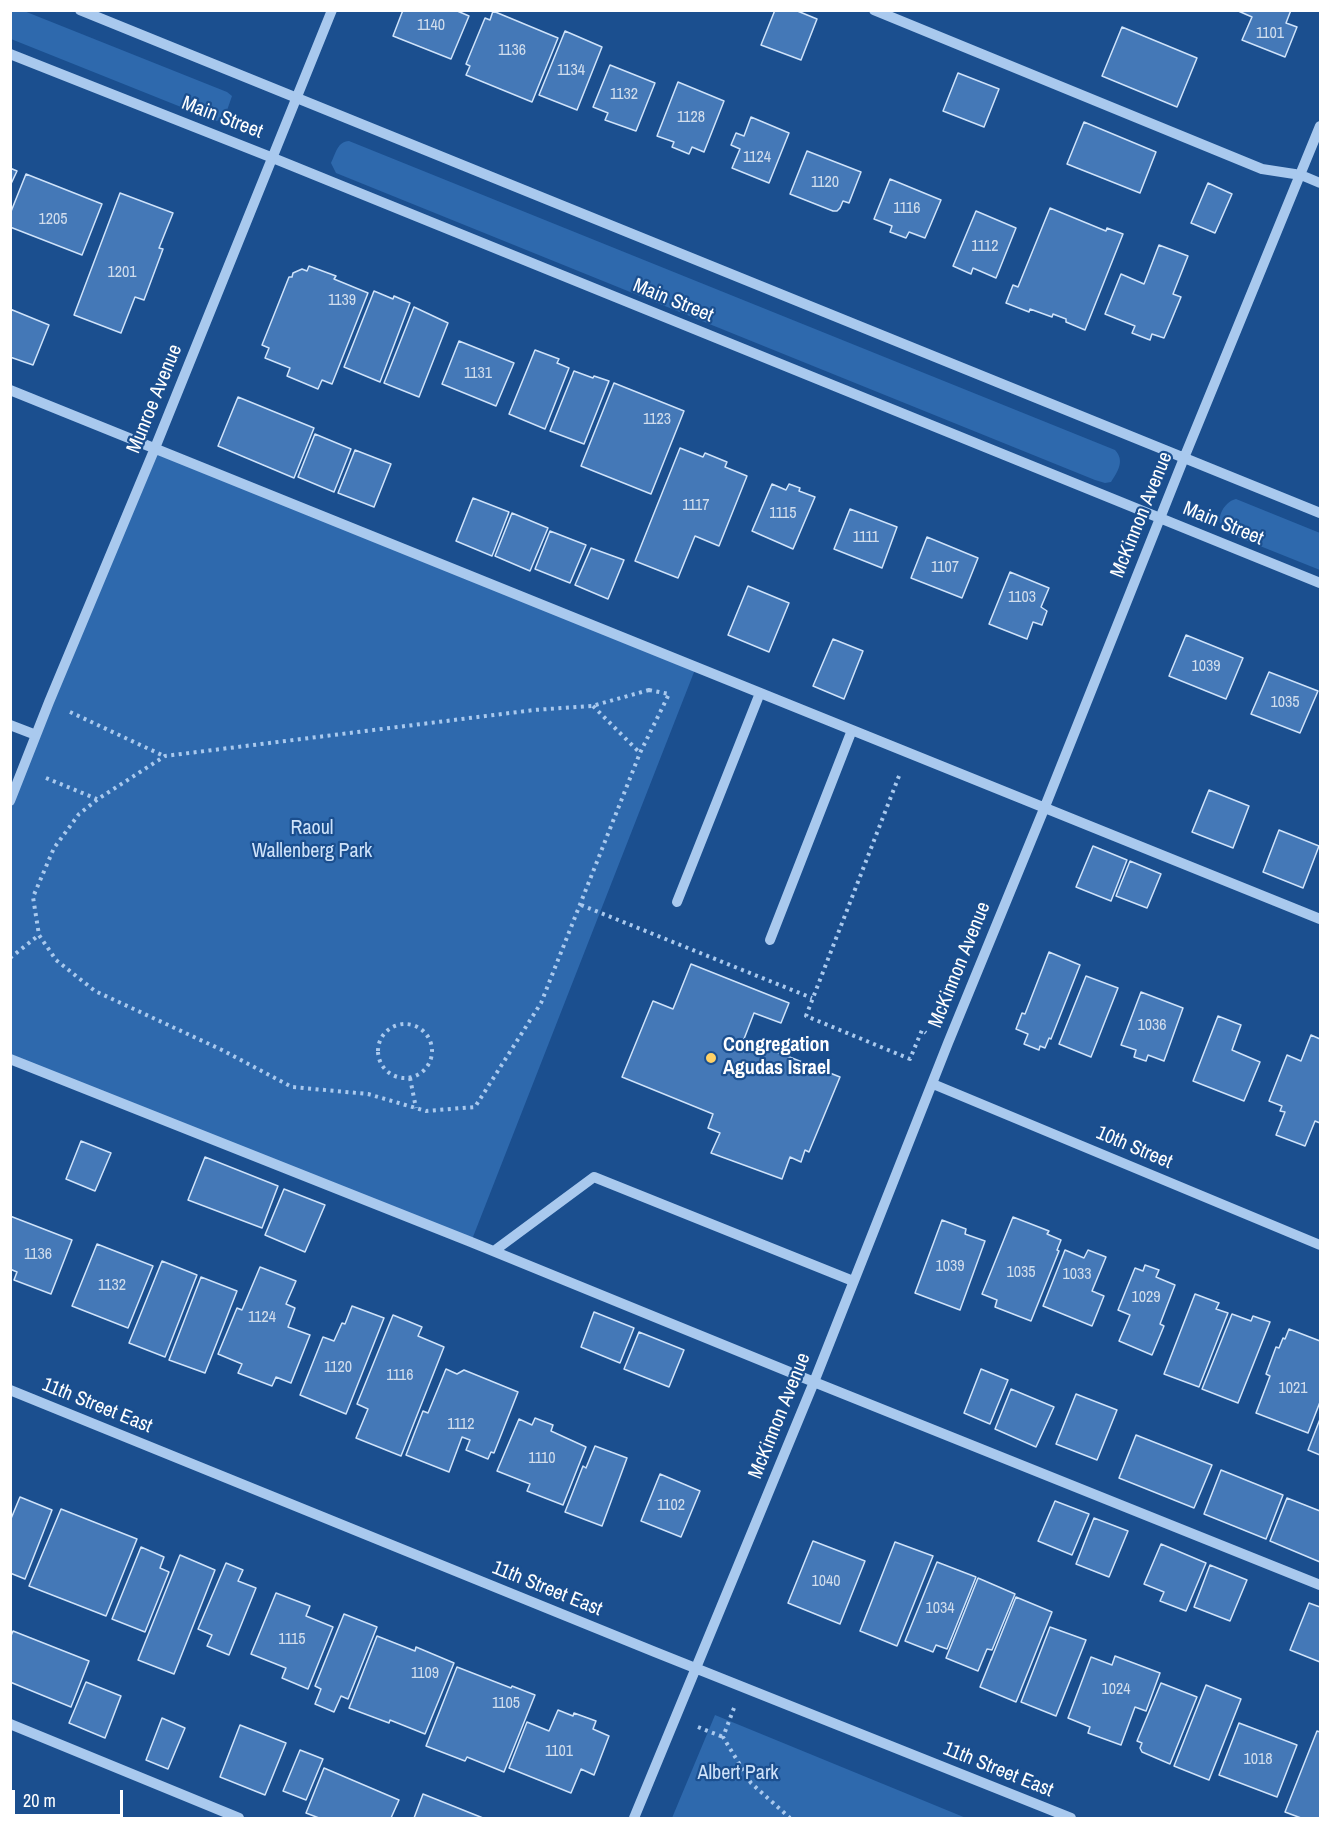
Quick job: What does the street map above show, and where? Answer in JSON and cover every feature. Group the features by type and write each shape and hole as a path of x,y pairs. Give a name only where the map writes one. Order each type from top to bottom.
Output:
{"street":[{"path":"80,10 1320,513"},
{"name":"Munroe Avenue","path":"10,801 332,10"},
{"path":"874,10 1262,169 1301,175 1320,183"},
{"name":"Main Street","path":"10,54 273,158 1320,583"},
{"name":"McKinnon Avenue","path":"634,1818 814,1382 948,1043 1320,126"},
{"path":"10,390 1320,920"},
{"path":"677,902 760,693"},
{"path":"10,725 36,735"},
{"path":"770,940 852,730"},
{"path":"10,1059 494,1251 1320,1585"},
{"name":"10th Street","path":"933,1084 1320,1245"},
{"path":"494,1251 594,1177 853,1281"},
{"name":"11th Street East","path":"10,1390 1071,1818"},
{"path":"10,1724 239,1818"}],"path":[{"path":"649,690 669,694 640,753 541,1003 475,1107 426,1111 368,1094 292,1087 222,1050 95,991 56,960 39,935 33,897 54,848 79,814 98,799 165,756 534,710 592,706 649,690"},
{"path":"49,702 165,756"},
{"path":"592,706 640,753"},
{"path":"908,753 806,1016 910,1059 922,1030 948,1043"},
{"path":"24,769 98,799"},
{"path":"581,905 812,998"},
{"path":"10,958 39,935"},
{"path":"403,1023 413,1024 424,1031 430,1038 433,1048 428,1068 410,1078 397,1078 387,1072 380,1063 377,1052 380,1040 386,1031 403,1023"},
{"path":"410,1078 416,1108"},
{"path":"742,1686 723,1737 751,1784 790,1818"}],"green space":[{"path":"10,11 24,11 227,92 232,96 224,119 216,121 11,39"},
{"path":"349,141 1115,450 1120,458 1118,470 1111,482 1095,480 336,173 331,163 339,146"},
{"name":"Raoul Wallenberg Park","path":"155,448 696,667 471,1242 11,1059 10,801"},
{"path":"1236,499 1320,533 1320,570 1225,532 1221,528 1221,513 1227,504"},
{"name":"Albert Park","path":"715,1715 966,1818 672,1818"}],"building":[{"path":"403,10 455,10 469,16 451,59 393,36"},
{"path":"775,10 795,10 817,19 801,60 761,45"},
{"path":"1236,10 1291,10 1286,23 1297,27 1285,57 1242,40 1252,17"},
{"path":"493,11 558,38 532,102 466,75 470,66 466,64 485,18 490,20"},
{"path":"1122,27 1197,58 1177,107 1102,76"},
{"path":"565,31 602,47 577,110 539,95"},
{"path":"610,65 655,83 636,131 605,120 608,113 593,107"},
{"path":"958,73 999,89 984,127 943,111"},
{"path":"678,82 724,101 704,152 692,147 689,154 672,147 674,142 657,136"},
{"path":"751,117 789,133 769,183 732,168 740,149 731,145 736,133 744,136"},
{"path":"1084,122 1156,152 1140,193 1067,164"},
{"path":"807,151 861,172 849,203 843,201 837,211 790,194"},
{"path":"10,168 17,171 10,186"},
{"path":"26,174 102,204 82,255 10,227 10,214"},
{"path":"890,179 941,200 925,238 909,232 906,238 890,232 892,226 874,219"},
{"path":"1208,183 1232,194 1215,233 1191,223"},
{"path":"120,193 173,213 159,248 163,249 144,300 135,297 121,333 74,315"},
{"path":"1050,208 1106,231 1107,228 1123,234 1085,330 1053,314 1052,317 1030,309 1029,312 1006,303 1013,285 1018,287"},
{"path":"976,211 1016,228 996,278 973,268 971,274 953,266"},
{"path":"1159,245 1188,256 1173,294 1181,297 1164,338 1152,334 1150,340 1132,333 1135,326 1105,314 1121,274 1144,284"},
{"path":"309,266 336,276 334,279 368,293 332,384 322,380 318,389 287,376 290,368 265,358 269,348 262,345 289,277 302,269 307,271"},
{"path":"374,291 410,303 380,382 344,367"},
{"path":"414,307 448,323 419,397 384,383"},
{"path":"10,309 49,325 33,365 10,357"},
{"path":"459,341 514,363 496,406 442,384"},
{"path":"535,350 559,359 557,363 569,368 545,429 509,414"},
{"path":"574,371 609,381 584,444 550,431"},
{"path":"614,383 684,411 651,494 581,466"},
{"path":"238,397 314,428 294,478 218,446"},
{"path":"315,434 351,449 334,492 298,477"},
{"path":"680,448 703,457 705,453 727,462 725,467 747,476 719,546 695,536 678,578 635,561"},
{"path":"355,450 391,464 374,507 338,493"},
{"path":"772,484 786,490 789,484 815,497 793,549 752,531"},
{"path":"473,498 509,512 492,556 456,541"},
{"path":"850,509 897,527 882,568 834,549"},
{"path":"512,513 548,528 530,571 495,556"},
{"path":"550,531 586,545 570,583 535,569"},
{"path":"927,537 978,558 962,598 911,578"},
{"path":"591,548 624,560 608,599 575,585"},
{"path":"1010,572 1049,588 1041,607 1047,611 1042,625 1033,622 1027,639 989,624"},
{"path":"748,586 789,603 769,652 728,635"},
{"path":"1186,635 1243,658 1226,699 1169,676"},
{"path":"833,639 863,651 844,699 813,686"},
{"path":"1269,672 1318,691 1300,733 1251,714"},
{"path":"1209,790 1249,806 1233,848 1192,832"},
{"path":"1279,830 1319,846 1303,888 1263,872"},
{"path":"1093,846 1127,860 1111,901 1076,887"},
{"path":"1130,861 1161,874 1147,908 1116,896"},
{"path":"1049,952 1080,965 1051,1039 1049,1038 1045,1048 1040,1046 1039,1050 1024,1044 1028,1034 1016,1029 1022,1013 1025,1014"},
{"name":"Congregation Agudas Israel","path":"691,964 789,1003 781,1023 754,1013 744,1039 840,1077 809,1152 805,1150 801,1162 790,1157 782,1179 711,1153 720,1133 708,1128 713,1114 622,1077 653,1001 673,1009"},
{"path":"1086,976 1118,988 1091,1057 1059,1044"},
{"path":"1141,992 1183,1008 1164,1061 1148,1055 1146,1061 1134,1057 1136,1050 1121,1045"},
{"path":"1218,1016 1241,1025 1232,1050 1260,1062 1244,1101 1193,1081"},
{"path":"1311,1035 1320,1039 1320,1123 1315,1121 1305,1146 1276,1135 1285,1112 1280,1111 1282,1106 1269,1101 1287,1055 1301,1061"},
{"path":"81,1141 111,1153 95,1191 66,1179"},
{"path":"205,1157 278,1186 262,1228 188,1200"},
{"path":"284,1189 325,1205 305,1252 265,1235"},
{"path":"10,1216 72,1240 51,1294 14,1280 17,1272 10,1269"},
{"path":"1013,1217 1049,1231 1047,1234 1061,1240 1057,1250 1059,1251 1031,1321 995,1307 997,1300 982,1294"},
{"path":"942,1220 966,1229 965,1234 985,1241 960,1310 915,1293"},
{"path":"97,1244 153,1266 128,1328 72,1306"},
{"path":"1065,1250 1084,1258 1088,1250 1106,1257 1092,1291 1104,1296 1092,1326 1043,1306"},
{"path":"162,1261 197,1275 165,1357 129,1343"},
{"path":"1145,1265 1159,1270 1156,1277 1175,1285 1160,1324 1164,1326 1152,1355 1119,1341 1130,1315 1118,1310 1135,1268 1143,1271"},
{"path":"260,1267 296,1281 286,1304 295,1308 288,1327 310,1335 291,1383 276,1377 272,1386 238,1373 242,1364 218,1354 237,1308 242,1310"},
{"path":"201,1277 237,1291 205,1373 169,1360"},
{"path":"1195,1294 1219,1303 1216,1309 1228,1313 1199,1387 1164,1374"},
{"path":"352,1306 384,1318 346,1414 300,1395 323,1337 334,1341 342,1323 345,1324"},
{"path":"594,1312 634,1328 620,1363 581,1347"},
{"path":"1232,1314 1251,1321 1253,1316 1270,1322 1238,1403 1202,1389"},
{"path":"393,1315 422,1327 418,1336 444,1347 401,1456 356,1438 368,1409 357,1404"},
{"path":"1289,1329 1320,1341 1320,1402 1308,1433 1256,1413 1270,1376 1266,1374 1276,1347 1279,1348"},
{"path":"639,1332 684,1350 669,1387 624,1369"},
{"path":"446,1369 457,1374 464,1370 518,1392 494,1453 491,1452 488,1459 466,1450 470,1440 462,1437 449,1472 406,1455 423,1411 428,1413"},
{"path":"981,1369 1008,1380 990,1424 964,1413"},
{"path":"1011,1389 1054,1407 1036,1447 995,1429"},
{"path":"1076,1394 1117,1410 1097,1460 1056,1444"},
{"path":"535,1418 553,1425 551,1431 586,1447 563,1505 527,1491 530,1484 497,1471 519,1419 532,1425"},
{"path":"1320,1419 1320,1455 1308,1450"},
{"path":"1136,1435 1212,1465 1194,1508 1119,1478"},
{"path":"595,1446 627,1458 602,1526 565,1512 583,1466 586,1468"},
{"path":"1221,1470 1283,1495 1266,1539 1204,1514"},
{"path":"660,1474 700,1491 681,1537 641,1521"},
{"path":"20,1497 52,1510 25,1579 10,1573 10,1521"},
{"path":"1287,1498 1320,1511 1320,1562 1270,1541"},
{"path":"1055,1501 1089,1514 1072,1555 1038,1541"},
{"path":"61,1509 137,1539 106,1616 29,1586"},
{"path":"1094,1518 1128,1531 1109,1577 1076,1564"},
{"path":"813,1541 865,1561 840,1624 788,1603"},
{"path":"895,1542 933,1556 897,1646 860,1631"},
{"path":"1161,1544 1206,1563 1186,1611 1160,1601 1164,1592 1144,1584"},
{"path":"141,1547 164,1557 160,1568 169,1572 145,1632 112,1619"},
{"path":"180,1555 215,1570 174,1674 138,1660"},
{"path":"937,1562 976,1577 947,1649 936,1645 933,1652 905,1641"},
{"path":"226,1563 243,1570 238,1581 256,1588 229,1655 207,1646 212,1635 198,1629"},
{"path":"1210,1565 1247,1580 1230,1621 1194,1607"},
{"path":"978,1578 1015,1594 992,1650 987,1649 978,1671 946,1658"},
{"path":"276,1593 310,1606 306,1616 333,1627 308,1689 282,1678 286,1668 251,1654"},
{"path":"1016,1597 1052,1612 1016,1702 980,1687"},
{"path":"1309,1603 1320,1607 1320,1662 1290,1650"},
{"path":"344,1614 377,1627 348,1699 341,1696 334,1712 315,1704 321,1689 315,1686"},
{"path":"1050,1627 1086,1640 1056,1716 1021,1702"},
{"path":"13,1631 89,1661 71,1707 10,1682 10,1638"},
{"path":"377,1636 415,1651 416,1647 454,1663 425,1734 390,1720 389,1723 349,1708"},
{"path":"1115,1656 1160,1673 1146,1711 1135,1707 1121,1745 1088,1733 1090,1727 1068,1718 1091,1657 1112,1665"},
{"path":"457,1667 535,1695 504,1772 467,1757 465,1761 426,1746"},
{"path":"86,1682 121,1696 105,1738 69,1723"},
{"path":"1161,1683 1197,1697 1170,1764 1142,1752 1140,1748 1142,1743 1137,1741"},
{"path":"1206,1685 1241,1699 1209,1780 1174,1766"},
{"path":"558,1710 596,1721 593,1729 609,1736 594,1775 581,1769 571,1793 509,1768 527,1722 549,1731"},
{"path":"162,1718 185,1728 168,1769 146,1760"},
{"path":"1239,1723 1297,1745 1277,1797 1219,1775"},
{"path":"240,1725 286,1743 265,1795 220,1777"},
{"path":"1317,1731 1320,1732 1320,1818 1301,1818 1285,1812"},
{"path":"300,1750 323,1759 306,1800 283,1791"},
{"path":"324,1768 399,1800 391,1818 319,1818 306,1813"},
{"path":"423,1794 483,1818 414,1818"}],"place":[{"name":"Congregation Agudas Israel","path":"711,1058"}]}
